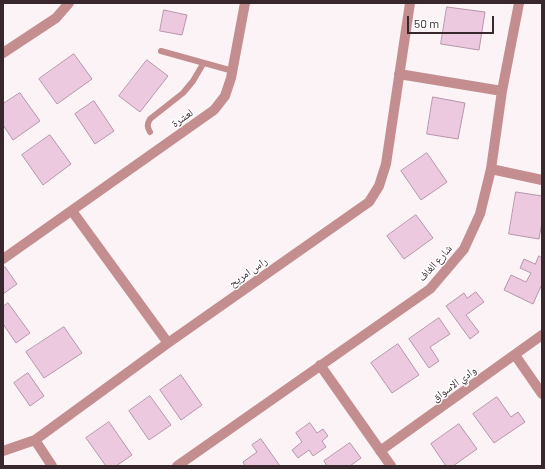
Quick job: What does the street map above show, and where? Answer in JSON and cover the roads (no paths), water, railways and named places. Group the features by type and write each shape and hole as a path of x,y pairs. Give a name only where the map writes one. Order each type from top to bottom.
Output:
{"street":[{"path":"3,54 56,18 69,3"},
{"name":"لعشرة","path":"3,259 214,110 225,96 232,71 245,3"},
{"name":"راس امريح","path":"3,451 35,440 369,202 379,186 386,164 410,3"},
{"name":"شارع الغاف","path":"182,465 320,365 430,289 464,249 480,214 490,169 502,91 519,3"},
{"path":"399,74 502,91"},
{"path":"490,169 542,180"},
{"path":"72,211 168,344"},
{"name":"وادي الاسواق","path":"380,451 542,335"},
{"path":"515,355 542,394"},
{"path":"320,365 390,466"},
{"path":"35,440 52,466"}],"lane":[{"path":"161,51 232,71"},
{"path":"150,132 147,128 147,123 150,119 183,93 193,81 203,64"}]}
